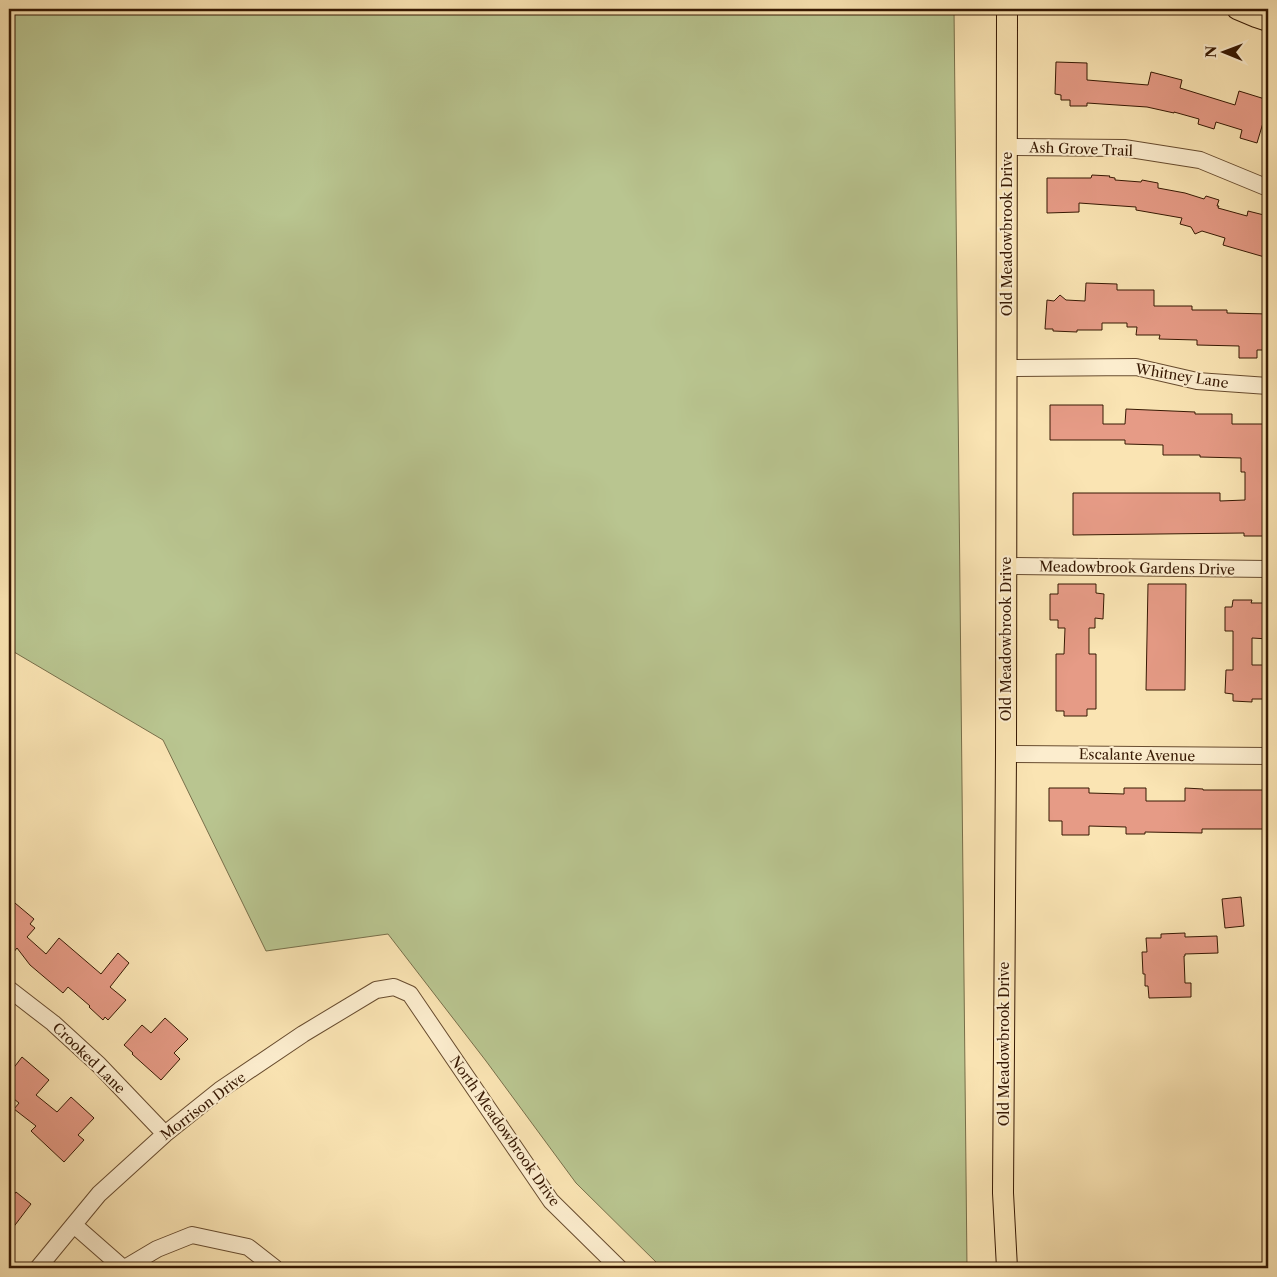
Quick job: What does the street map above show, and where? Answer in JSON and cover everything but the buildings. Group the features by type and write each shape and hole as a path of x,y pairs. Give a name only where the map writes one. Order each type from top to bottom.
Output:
{"main road":[{"name":"Old Meadowbrook Drive","path":"1007,9 1006,754 1003,1193 1007,1268"},
{"path":"1238,9 1268,21"}],"street":[{"name":"Ash Grove Trail","path":"1007,147 1124,148 1200,160 1268,188"},
{"name":"Whitney Lane","path":"1006,368 1136,367 1197,381 1268,386"},
{"name":"Meadowbrook Gardens Drive","path":"1006,566 1268,569"},
{"name":"Escalante Avenue","path":"1006,754 1268,756"},
{"name":"Morrison Drive","path":"38,1268 99,1194 165,1134 220,1090 311,1029 376,990 399,988"},
{"name":"North Meadowbrook Drive","path":"399,988 410,994 551,1201 619,1268"},
{"name":"Crooked Lane","path":"9,989 53,1023 99,1064 165,1134"},
{"path":"74,1225 124,1268 157,1249 192,1235 248,1248 275,1268"}],"green space":[{"path":"9,9 954,9 967,1268 662,1268 576,1183 486,1061 388,934 266,951 163,740 9,649"}]}
